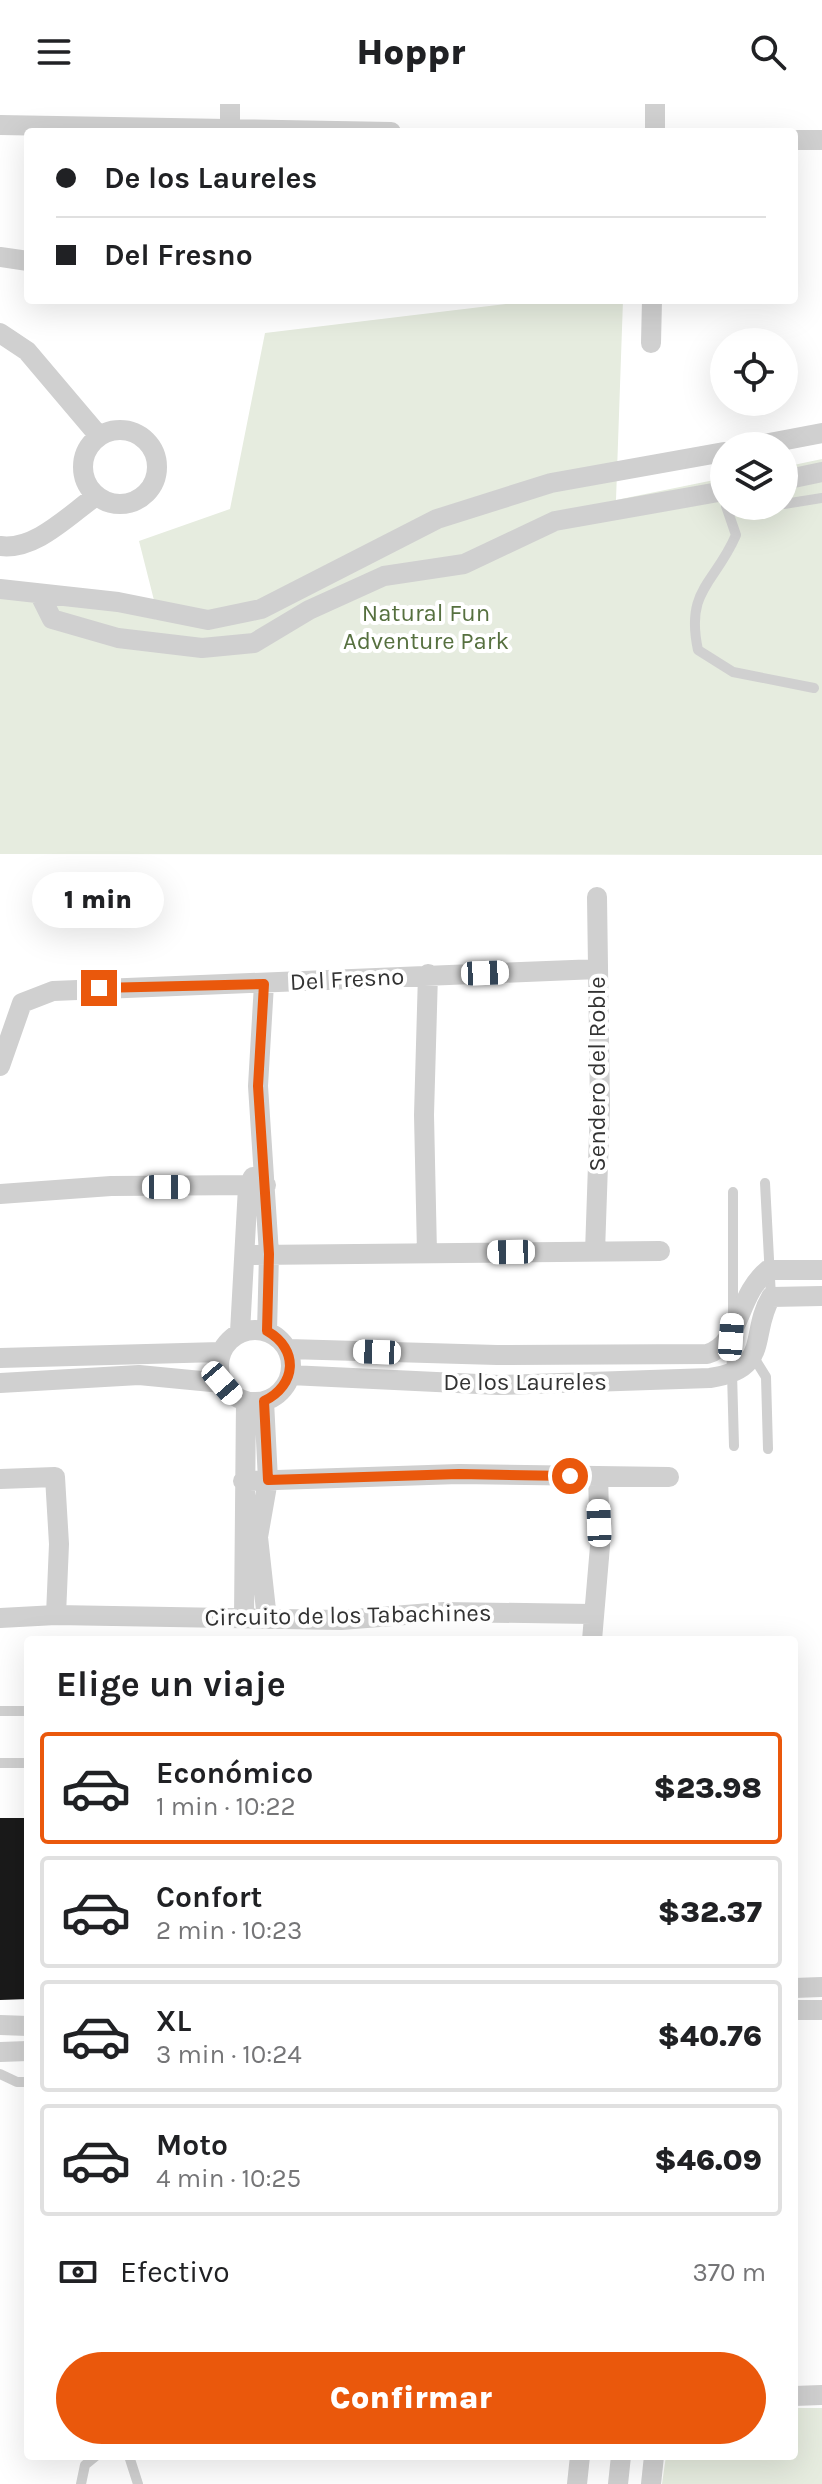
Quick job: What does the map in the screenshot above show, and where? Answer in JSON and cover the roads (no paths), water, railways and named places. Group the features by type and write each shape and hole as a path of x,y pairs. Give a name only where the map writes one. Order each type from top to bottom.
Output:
{"street":[{"path":"230,104 230,128"},
{"path":"655,104 655,128"},
{"path":"0,125 138,128"},
{"path":"798,140 822,140"},
{"path":"0,257 24,260"},
{"path":"651,343 652,304"},
{"path":"0,333 27,351 99,436"},
{"path":"120,430 134,432 150,445 157,465 152,486 136,500 116,504 96,496 88,486 82,468 86,450 99,436 120,430"},
{"path":"798,438 822,433"},
{"path":"0,589 41,597 118,602 208,620 261,609 437,519 551,483 710,455"},
{"path":"798,477 822,472"},
{"path":"0,546 14,548 34,540 96,496"},
{"path":"41,597 52,619 118,638 202,648 254,643 309,610 384,576 464,564 555,521 710,502"},
{"name":"Sendero del Roble","path":"595,1252 600,1106 597,897"},
{"name":"Del Fresno","path":"0,1066 22,1003 34,997 72,989 598,969"},
{"path":"427,1253 424,1115 428,974"},
{"path":"240,1332 267,1331 288,1349 290,1375 277,1395 255,1401 233,1395 222,1383 218,1369 220,1352 240,1332 260,1163 258,1086 264,984"},
{"path":"0,1194 111,1186 257,1186"},
{"path":"257,1186 269,1254 267,1331"},
{"path":"247,1255 660,1251"},
{"path":"731,1337 747,1293 768,1270 822,1270"},
{"path":"730,1375 753,1356 760,1341 765,1308 771,1297 822,1296"},
{"name":"De los Laureles","path":"288,1349 497,1355 707,1354 718,1350 731,1337"},
{"path":"0,1358 220,1352"},
{"path":"0,1383 139,1375 222,1383"},
{"name":"De los Laureles","path":"290,1375 499,1385 730,1375"},
{"path":"255,1401 268,1480 258,1537 267,1619"},
{"path":"244,1618 247,1604 243,1481 255,1401"},
{"path":"243,1481 459,1474 669,1477"},
{"path":"592,1636 600,1546 598,1476"},
{"path":"0,1479 55,1477 59,1544 56,1615"},
{"name":"Circuito de los Tabachines","path":"0,1618 56,1615 341,1620 444,1612 592,1614"},
{"path":"798,1988 822,1987"},
{"path":"798,2010 822,2010"},
{"path":"0,2025 24,2026"},
{"path":"0,2052 24,2051"},
{"path":"798,2396 822,2395"},
{"path":"577,2484 580,2460"},
{"path":"618,2484 621,2460"},
{"path":"651,2484 654,2460"}],"lane":[{"path":"798,502 822,498"},
{"path":"731,520 736,535 727,556 702,589 695,609 692,623 698,650 733,672 814,688"},
{"path":"765,1183 771,1297"},
{"path":"733,1192 730,1375 734,1446"},
{"path":"753,1356 766,1377 768,1449"},
{"path":"0,1711 24,1711"},
{"path":"0,1763 24,1763"},
{"path":"0,2074 24,2082"},
{"path":"81,2484 85,2465 91,2460"},
{"path":"130,2460 138,2484"}],"park label":[{"name":"Natural Fun Adventure Park","path":"426,627"}]}
